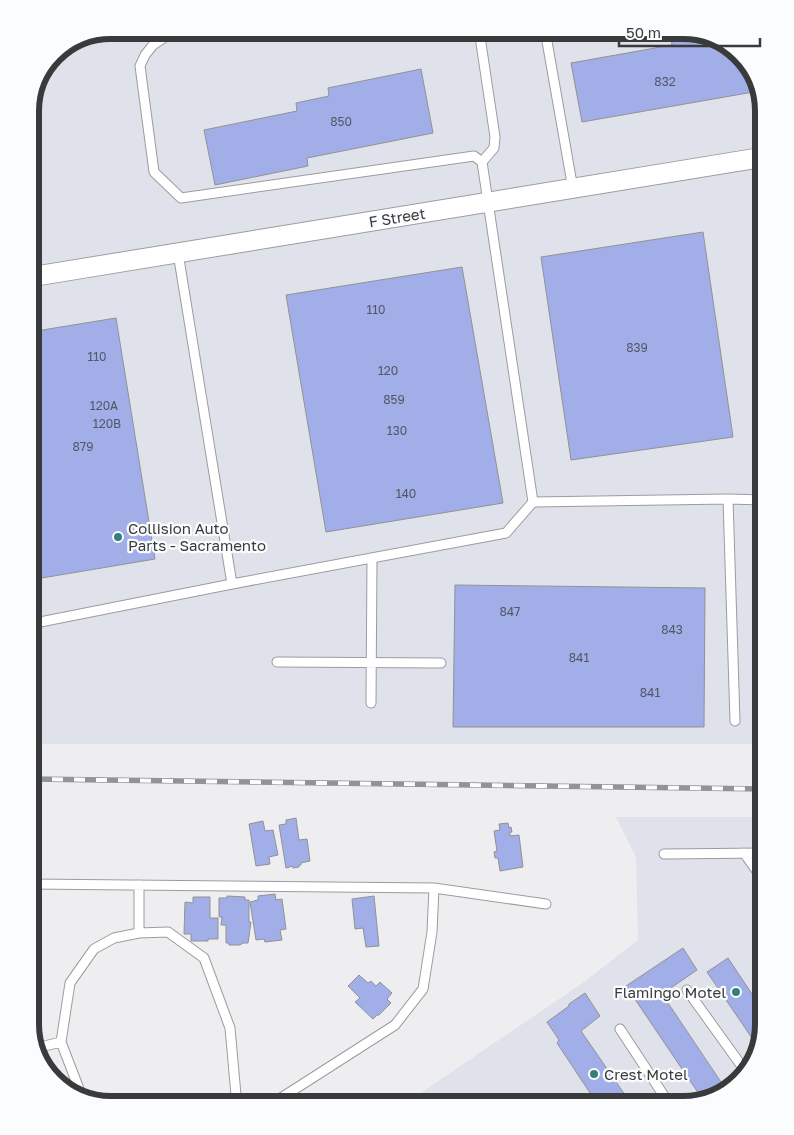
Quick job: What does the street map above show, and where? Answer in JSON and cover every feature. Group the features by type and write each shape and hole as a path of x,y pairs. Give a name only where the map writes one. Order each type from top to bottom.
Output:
{"street":[{"name":"F Street","path":"39,275 755,159"}],"lane":[{"path":"162,39 145,54 140,66 154,172 181,198 474,156 482,162 533,502"},
{"path":"480,39 495,137 494,148 482,162"},
{"path":"547,39 573,188"},
{"path":"178,252 232,584"},
{"path":"728,498 735,721"},
{"path":"39,622 506,533 533,502 728,498 755,500"},
{"path":"371,703 372,558"},
{"path":"277,662 441,663"},
{"path":"744,853 755,868"},
{"path":"664,854 755,853"},
{"path":"39,884 434,888 546,904"},
{"path":"139,885 139,933"},
{"path":"284,1096 395,1025 423,989 432,932 434,888"},
{"path":"79,1089 61,1042 70,983 94,949 114,938 139,933 168,932 204,958 230,1028 236,1096"},
{"path":"687,990 742,1066"},
{"path":"620,1029 664,1096"},
{"path":"42,1047 61,1042"}],"shaded area":[{"path":"101,39 688,39 698,40 715,46 734,60 746,75 755,101 755,744 39,744 39,106 41,92 46,79 63,57 75,48"},
{"path":"616,817 755,817 755,1034 746,1060 734,1075 719,1087 693,1096 416,1096 584,982 638,940 636,857"}],"building":[{"path":"671,39 688,39 690,42 699,40 715,46 734,60 740,67 746,75 753,92 582,122 571,63 672,45"},
{"path":"421,69 433,133 307,158 308,166 215,185 204,130 297,111 296,103 329,96 328,88"},
{"path":"703,232 733,437 571,460 541,257"},
{"path":"462,267 503,503 326,532 286,295"},
{"path":"116,318 155,559 39,578 39,331"},
{"path":"455,585 705,588 704,727 453,727"},
{"path":"296,818 299,840 307,839 310,861 301,863 299,867 286,868 279,825 286,824 286,820"},
{"path":"263,821 265,831 273,830 278,855 269,857 270,864 256,866 249,824"},
{"path":"508,823 512,832 510,832 510,836 519,835 523,867 500,871 498,858 495,858 494,852 497,851 494,831 500,830 499,824"},
{"path":"275,894 276,900 282,899 286,929 280,930 282,940 265,942 264,939 256,940 250,902 258,900 258,896"},
{"path":"227,896 245,897 245,900 249,900 249,922 251,922 248,943 229,945 229,943 226,943 226,925 221,925 222,917 219,917 219,898 227,898"},
{"path":"374,896 379,946 366,947 363,928 355,929 352,899"},
{"path":"193,897 210,897 210,918 218,918 218,939 191,941 191,934 184,934 185,902 193,903"},
{"path":"683,948 697,970 662,994 723,1084 699,1095 626,986"},
{"name":"Flamingo Motel","path":"728,958 755,998 754,1040 707,972"},
{"path":"359,975 368,983 371,981 376,986 380,982 392,993 387,999 391,1003 373,1019 355,1002 360,998 348,986"},
{"name":"Crest Motel","path":"585,993 600,1016 581,1031 626,1096 592,1096 557,1043 559,1040 547,1022 569,1006 569,1004"}],"railway":[{"path":"39,779 755,789"}],"place":[{"name":"Collision Auto Parts - Sacramento","path":"118,537"},
{"name":"Flamingo Motel","path":"736,992"},
{"name":"Crest Motel","path":"594,1074"}]}
